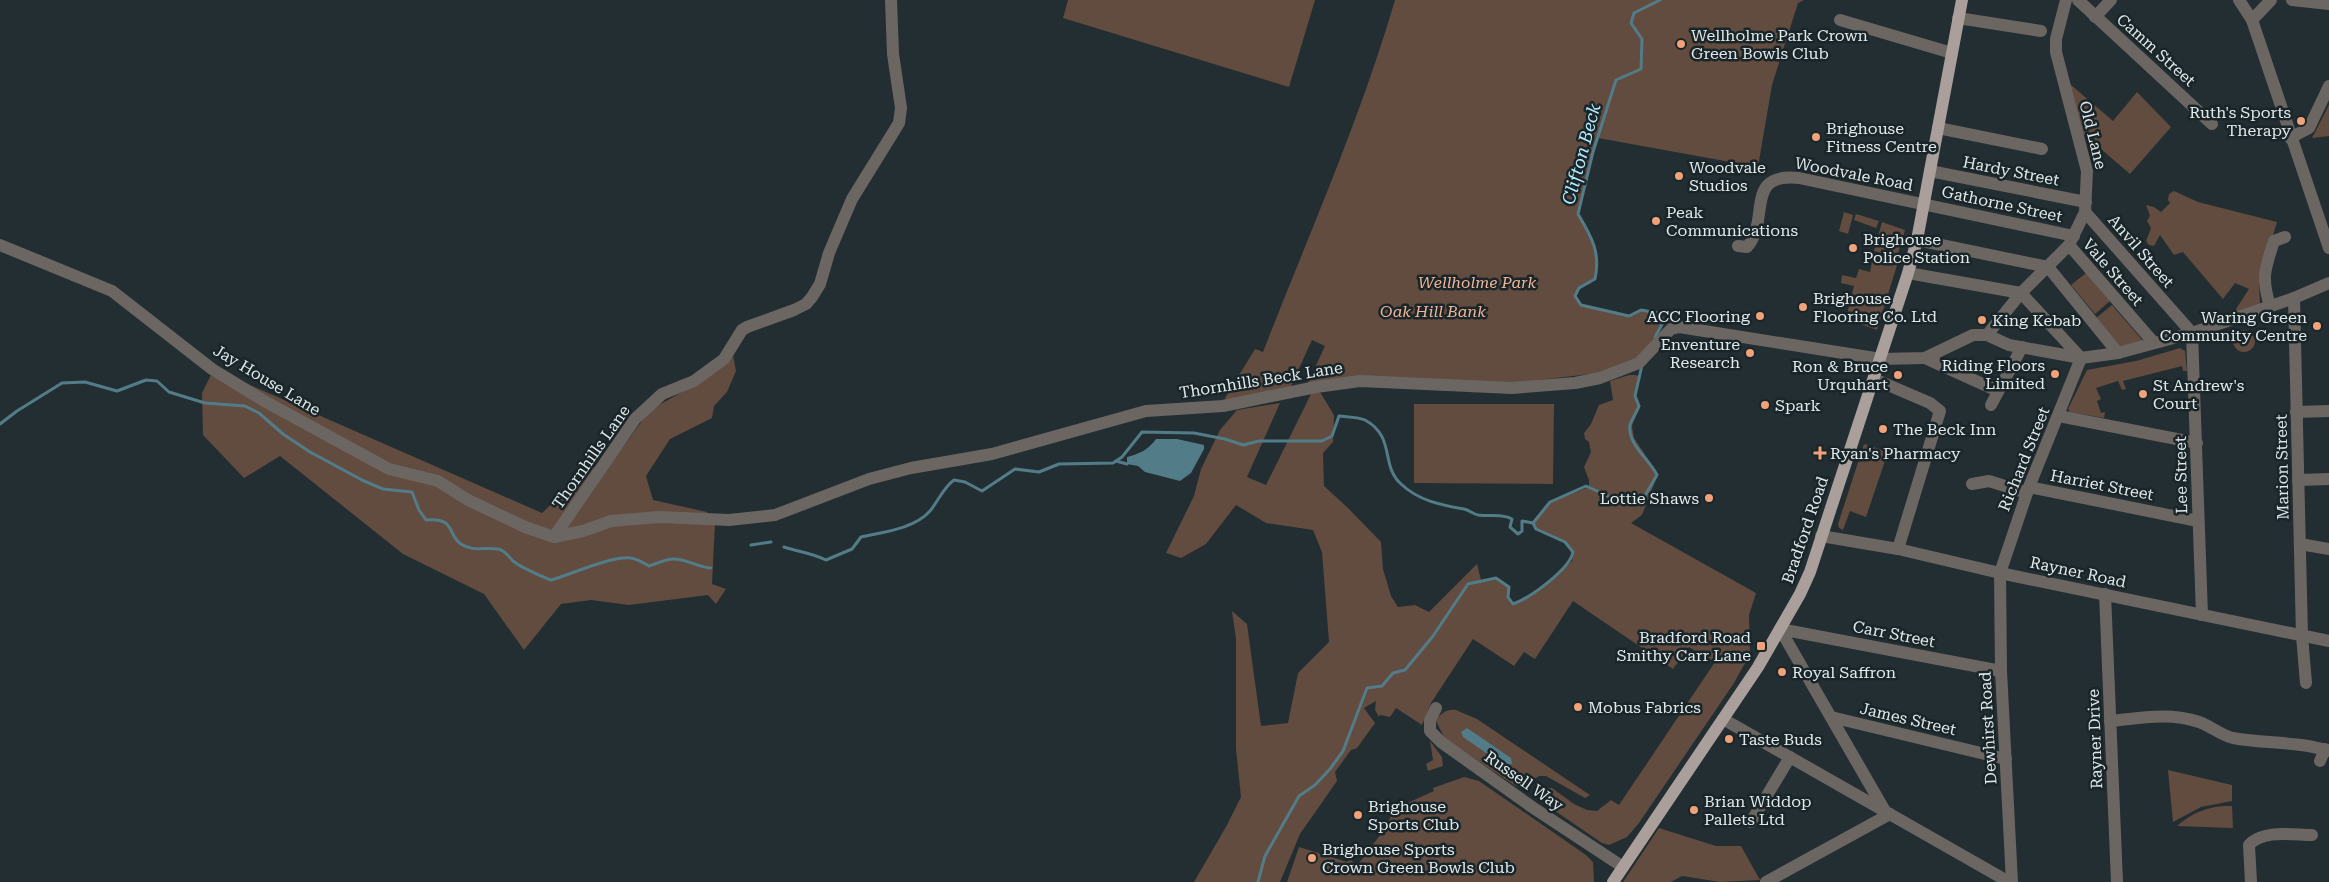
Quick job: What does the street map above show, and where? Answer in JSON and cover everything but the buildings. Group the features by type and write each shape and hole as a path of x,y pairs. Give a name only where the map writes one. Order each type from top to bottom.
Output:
{"main road":[{"name":"Bradford Road","path":"1613,882 1723,719 1780,629 1810,572 1881,358 1917,240 1962,0"}],"street":[{"name":"Thornhills Lane","path":"554,537 635,418 662,394 694,382 724,359 742,330 794,310 806,304 812,297 820,284 829,253 852,198 899,123 900,108 893,54 891,0"},
{"name":"Old Lane","path":"1987,335 2020,293 2048,267 2071,241 2086,207 2087,171 2056,52 2056,39 2066,0"},
{"name":"Camm Street","path":"2078,0 2212,124"},
{"path":"2095,17 2111,0"},
{"path":"2239,0 2252,20 2290,138 2329,248"},
{"path":"2252,20 2272,0"},
{"path":"2292,0 2329,4"},
{"path":"1958,18 2041,31"},
{"path":"1840,20 1952,53"},
{"path":"2290,138 2309,128 2329,86"},
{"path":"1938,128 2042,149"},
{"name":"Hardy Street","path":"1930,171 2086,207"},
{"name":"Woodvale Road","path":"1738,246 1746,247 1753,240 1764,191 1771,181 1782,176 1923,204"},
{"name":"Gathorne Street","path":"1923,204 2071,241"},
{"name":"Anvil Street","path":"2086,207 2192,333"},
{"path":"2270,306 2263,285 2264,274 2274,241 2285,236"},
{"path":"1917,240 2048,267 2118,353"},
{"name":"Vale Street","path":"2071,241 2154,343"},
{"name":"Jay House Lane","path":"0,245 112,292 212,368 266,402 389,468 438,480 468,500 525,527 554,537"},
{"path":"1908,273 2020,293 2081,358"},
{"path":"1924,358 1973,335 1987,335 2009,345 2081,358 2118,353 2192,333 2294,298 2329,283"},
{"name":"Marion Street","path":"2294,298 2302,636 2306,683"},
{"name":"Thornhills Beck Lane","path":"554,537 583,531 611,521 630,519 659,517 729,520 775,515 868,479 911,468 992,454 1146,411 1223,406 1316,387 1360,382 1512,388 1584,381 1615,373 1639,363 1671,329 1679,327 1881,358 1924,358"},
{"name":"Lee Street","path":"2192,333 2202,615"},
{"path":"1991,405 2022,347"},
{"path":"1924,358 1998,392"},
{"name":"Richard Street","path":"2000,573 2028,490 2081,358"},
{"path":"1874,379 1930,403 1940,412 1898,549"},
{"path":"2296,412 2329,411"},
{"path":"2059,416 2197,443"},
{"path":"2298,480 2329,478"},
{"name":"Harriet Street","path":"1972,484 1989,481 2028,490 2198,520"},
{"name":"Rayner Road","path":"1821,536 1898,549 2000,573 2329,641"},
{"path":"2300,544 2329,548"},
{"name":"Dewhirst Road","path":"2000,573 2001,671 2010,882"},
{"name":"Rayner Drive","path":"2105,594 2117,882"},
{"path":"1780,629 1887,813"},
{"name":"Carr Street","path":"1780,629 2001,671"},
{"name":"Russell Way","path":"1436,708 1430,720 1430,731 1441,742 1532,807 1623,867"},
{"path":"2110,721 2174,715 2201,722 2231,738 2258,742 2308,744 2325,754"},
{"name":"James Street","path":"1831,717 2006,759"},
{"path":"1723,719 2010,882"},
{"path":"1751,822 1790,757"},
{"path":"1766,882 1887,813"},
{"path":"2251,882 2249,845 2253,841 2266,835 2312,835"}],"green space":[{"path":"1068,0 1315,0 1289,87 1063,18"},
{"name":"Wellholme Park","path":"1395,0 1804,0 1798,3 1772,85 1758,167 1598,138 1578,214 1594,245 1597,269 1595,279 1579,288 1575,296 1581,305 1629,316 1641,310 1658,313 1664,321 1647,353 1615,371 1504,384 1307,385 1325,346 1312,340 1290,388 1228,403 1225,398 1255,349 1263,352 1350,134"},
{"path":"2070,84 2113,121 2137,92 2171,127 2130,174 2080,131"},
{"path":"2329,105 2329,136 2312,138"},
{"path":"2174,191 2198,202 2277,222 2259,284 2260,304 2236,313 2236,309 2249,289 2235,283 2223,299 2183,252 2174,255 2160,235 2154,246 2149,245 2146,241 2151,228 2147,221 2150,216 2146,205 2154,207 2161,212 2170,203 2168,200 2169,194"},
{"path":"1844,212 1853,215 1848,234 1839,231"},
{"path":"1856,214 1879,221 1876,228 1854,220"},
{"path":"1882,222 1905,230 1897,257 1874,251"},
{"path":"1873,256 1898,262 1877,330 1838,316 1839,312 1847,314 1854,286 1841,283 1842,275 1856,278 1859,269 1870,272"},
{"path":"2086,273 2110,301 2095,314 2071,285"},
{"path":"2112,305 2144,342 2121,348 2096,318"},
{"path":"2244,330 2252,333 2255,341 2252,349 2244,352 2236,349 2233,341 2236,333"},
{"path":"2180,348 2185,351 2187,371 2183,371 2182,366 2123,381 2126,389 2122,390 2118,381 2096,388 2101,399 2097,401 2101,413 2105,412 2104,418 2070,412 2068,409 2087,370 2136,361"},
{"path":"733,355 736,371 727,392 714,406 712,418 670,439 646,476 653,500 707,512 715,524 712,584 726,589 716,604 708,595 629,605 591,600 561,604 524,650 484,594 403,554 280,456 244,478 203,435 202,393 215,367 243,382 542,513 560,496 584,462 604,473 650,410 702,381"},
{"path":"1629,375 1639,377 1636,396 1640,406 1632,426 1634,438 1658,474 1642,515 1631,523 1756,593 1749,615 1750,654 1734,683 1639,823 1627,837 1609,845 1602,843 1539,799 1545,788 1552,788 1574,804 1587,810 1597,811 1611,800 1619,805 1715,662 1689,647 1673,669 1573,601 1535,659 1524,652 1514,666 1473,639 1431,703 1422,725 1396,708 1390,717 1380,715 1379,717 1375,710 1376,701 1364,708 1375,723 1357,748 1351,750 1335,772 1337,781 1300,834 1280,882 1194,882 1241,797 1236,749 1236,639 1232,611 1247,624 1261,726 1288,723 1298,673 1329,642 1322,552 1313,530 1266,523 1236,505 1206,544 1181,558 1166,553 1194,496 1201,469 1220,430 1237,410 1280,403 1247,477 1266,485 1312,392 1320,392 1334,415 1333,442 1323,453 1324,486 1381,542 1383,569 1391,596 1398,607 1415,605 1429,612 1477,564 1481,580 1496,578 1509,587 1508,597 1514,604 1531,596 1572,561 1573,552 1565,542 1536,529 1533,523 1550,502 1589,487 1589,480 1584,467 1591,452 1589,442 1585,439 1584,433 1591,424 1599,405 1613,400 1610,381"},
{"path":"1414,404 1554,404 1553,484 1414,483"},
{"path":"1864,444 1888,452 1866,517 1850,511 1843,530 1839,528 1838,524"},
{"path":"1456,710 1477,719 1590,795 1585,798 1546,776 1539,776 1521,788 1514,785 1445,739 1436,721 1444,712"},
{"path":"1430,741 1442,757 1443,766 1428,771 1426,764 1433,760"},
{"path":"2168,770 2232,785 2232,801 2201,807 2173,822"},
{"path":"1464,777 1479,781 1586,855 1593,862 1594,882 1287,882 1299,847 1347,862 1350,859 1357,866 1386,827 1394,809 1434,791 1433,788"},
{"path":"2232,806 2233,828 2177,826 2202,810"},
{"path":"1659,828 1716,846 1741,846 1760,880 1720,882 1682,876 1671,882 1623,882"}],"water":[{"path":"1156,439 1177,439 1204,445 1204,449 1191,473 1180,481 1145,472 1138,466 1127,464 1127,457 1144,451"},
{"path":"1467,728 1511,758 1512,764 1505,766 1463,737 1461,732"}],"waterway":[{"name":"Clifton Beck","path":"1655,337 1664,321 1658,313 1641,310 1629,316 1581,305 1575,296 1579,288 1595,279 1597,269 1594,245 1578,214 1593,152 1616,80 1641,69 1642,39 1631,23 1634,13 1660,0"},
{"name":"Clifton Beck","path":"1258,882 1265,856 1299,796 1315,785 1343,751 1367,688 1382,686 1393,673 1405,670 1433,636 1468,584 1496,578 1509,587 1508,597 1513,604 1539,589 1565,566 1573,552 1565,542 1536,529 1533,523 1550,502 1586,486 1626,504 1643,499 1657,475 1635,445 1630,432 1630,425 1639,406 1635,396 1642,365"},
{"path":"0,424 62,383 85,382 117,391 146,380 157,381 169,392 205,403 245,406 259,413 283,434 310,452 364,481 383,489 412,492 419,510 426,520 442,521 447,524 461,544 474,549 501,550 521,567 551,580 602,562 622,558 631,558 649,566 677,559 711,568"},
{"path":"784,547 826,560 852,549 861,537 898,529 916,522 930,511 944,490 954,480 965,482 982,491 1015,469 1039,472 1059,464 1113,463 1122,457 1142,432 1194,433 1225,439 1243,445 1259,441 1322,441 1332,436 1339,416 1362,419 1375,427 1381,434 1395,476 1401,484 1415,495 1478,515 1508,517 1512,519 1510,527 1518,534 1522,531 1522,521 1533,523"},
{"path":"1116,461 1127,464"},
{"path":"751,545 771,542"}],"place":[{"name":"Wellholme Park Crown Green Bowls Club","path":"1681,44"},
{"name":"Ruth's Sports Therapy","path":"2301,121"},
{"name":"Brighouse Fitness Centre","path":"1816,137"},
{"name":"Woodvale Studios","path":"1679,176"},
{"name":"Peak Communications","path":"1656,221"},
{"name":"Brighouse Police Station","path":"1853,248"},
{"name":"Brighouse Flooring Co. Ltd","path":"1803,307"},
{"name":"ACC Flooring","path":"1760,316"},
{"name":"King Kebab","path":"1982,320"},
{"name":"Waring Green Community Centre","path":"2317,326"},
{"name":"Enventure Research","path":"1750,353"},
{"name":"Riding Floors Limited","path":"2055,374"},
{"name":"Ron & Bruce Urquhart","path":"1898,375"},
{"name":"St Andrew's Court","path":"2143,394"},
{"name":"Spark","path":"1765,405"},
{"name":"The Beck Inn","path":"1883,429"},
{"name":"Ryan's Pharmacy","path":"1820,453"},
{"name":"Lottie Shaws","path":"1709,498"},
{"name":"Bradford Road Smithy Carr Lane","path":"1761,646"},
{"name":"Royal Saffron","path":"1782,672"},
{"name":"Mobus Fabrics","path":"1578,707"},
{"name":"Taste Buds","path":"1729,739"},
{"name":"Brian Widdop Pallets Ltd","path":"1694,810"},
{"name":"Brighouse Sports Club","path":"1358,815"},
{"name":"Brighouse Sports Crown Green Bowls Club","path":"1312,858"}],"park label":[{"name":"Oak Hill Bank","path":"1433,311"}]}
